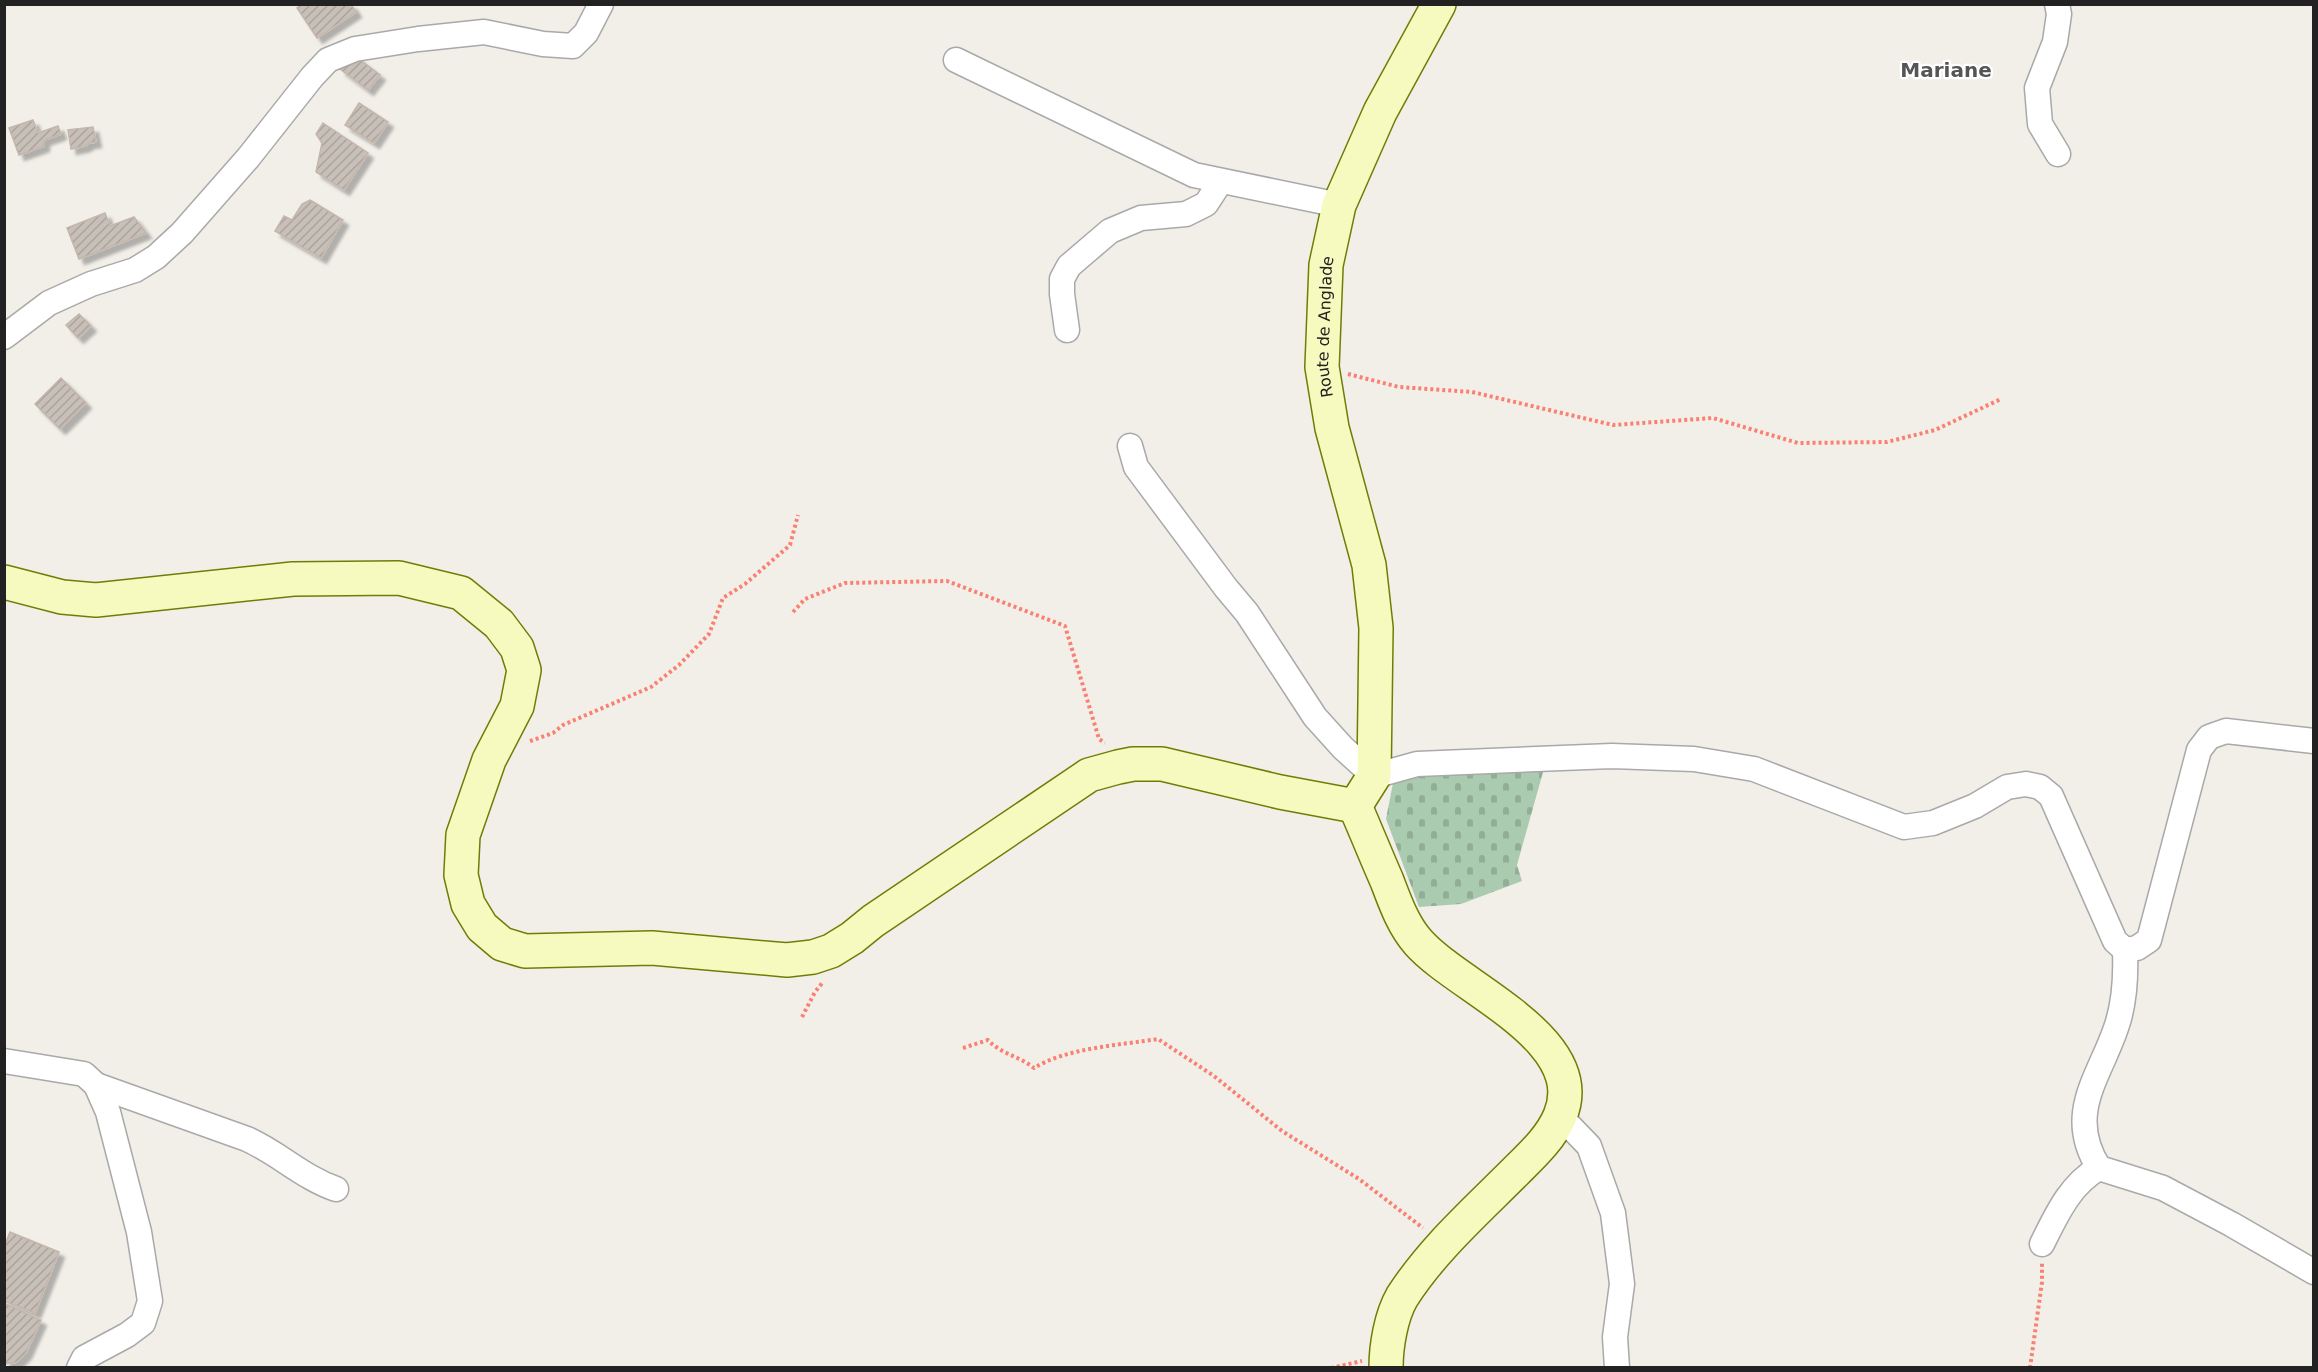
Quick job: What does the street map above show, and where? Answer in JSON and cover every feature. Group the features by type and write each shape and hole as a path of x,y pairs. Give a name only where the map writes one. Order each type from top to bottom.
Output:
{"street":[{"path":"4,337 49,303 135,270 156,257 182,233 241,166 328,60 355,49 484,32 543,44 573,46 586,33 602,4"},
{"name":"Route de Anglade","path":"1374,776 1376,628 1369,564 1332,428 1322,368 1326,265 1339,206 1380,112 1439,4"},
{"path":"2057,4 2059,14 2055,42 2037,88 2040,124 2058,154"},
{"path":"956,60 1169,165 1194,175 1339,206"},
{"path":"1067,330 1062,279 1069,266 1110,231 1141,218 1186,214 1206,204 1221,181"},
{"path":"1130,446 1136,466 1247,613 1315,717 1343,748 1374,776"},
{"path":"4,582 62,597 96,600 293,579 399,578 461,593 499,624 517,648 524,670 518,706 489,760 463,835 460,875 468,904 482,927 502,944 525,951 652,948 787,960 813,957 831,951 852,938 873,921 1089,775 1133,764 1162,764 1289,794 1355,806"},
{"path":"2124,950 2137,948 2149,940 2199,750 2209,737 2226,730 2313,741"},
{"path":"1355,806 1374,776 1417,764 1612,756 1694,759 1754,769 1904,827 1933,824 1975,806 2007,787 2026,784 2040,787 2051,796 2115,941 2124,950 2126,973 2118,1019 2089,1091 2085,1117 2086,1138 2091,1155 2099,1168 2163,1188 2231,1224 2313,1272"},
{"path":"1355,806 1402,917 1417,941 1437,960 1530,1028 1559,1066 1565,1095 1560,1116 1534,1153 1443,1244 1401,1299 1392,1324 1386,1368"},
{"path":"4,1061 84,1074 96,1085 247,1139 268,1149 307,1177 336,1189"},
{"path":"80,1368 84,1358 127,1335 143,1323 150,1301 136,1221 108,1112 96,1085"},
{"path":"1560,1116 1589,1146 1613,1213 1622,1284 1615,1337 1617,1368"},
{"path":"2042,1245 2059,1210 2083,1177 2099,1168"}],"path":[{"path":"1322,368 1399,387 1472,392 1613,425 1713,418 1798,443 1887,442 1935,430 2001,399"},
{"path":"525,743 552,733 563,725 651,687 679,666 708,634 723,598 745,584 790,545 798,515"},
{"path":"792,612 805,599 845,583 947,581 1065,626 1099,739 1107,744 1118,767"},
{"path":"963,1048 988,1040 996,1048 1023,1060 1034,1068 1047,1060 1079,1052 1158,1039 1214,1076 1282,1131 1359,1179 1443,1244"},
{"path":"2030,1368 2042,1282 2042,1245"}],"green space":[{"path":"1545,765 1517,865 1522,881 1461,904 1419,907 1386,819 1394,778"}],"building":[{"path":"302,4 351,4 356,12 317,38 297,8"},
{"path":"358,58 380,75 368,90 340,69"},
{"path":"359,103 388,122 374,143 345,125"},
{"path":"33,120 38,133 58,126 61,134 44,140 44,146 19,155 9,128"},
{"path":"323,123 368,153 344,190 316,172 322,143 316,134"},
{"path":"93,127 96,142 71,149 68,130"},
{"path":"310,200 343,220 321,258 275,231 284,216 292,220 302,204"},
{"path":"105,213 110,226 134,217 146,233 79,259 67,228"},
{"path":"79,314 91,326 78,338 66,325"},
{"path":"61,378 86,403 60,429 35,404"},
{"path":"10,1232 59,1252 35,1313 4,1301 4,1247"},
{"path":"4,1303 41,1320 26,1353 17,1362 5,1364"}],"district":[{"name":"Mariane","path":"1946,70"}]}
